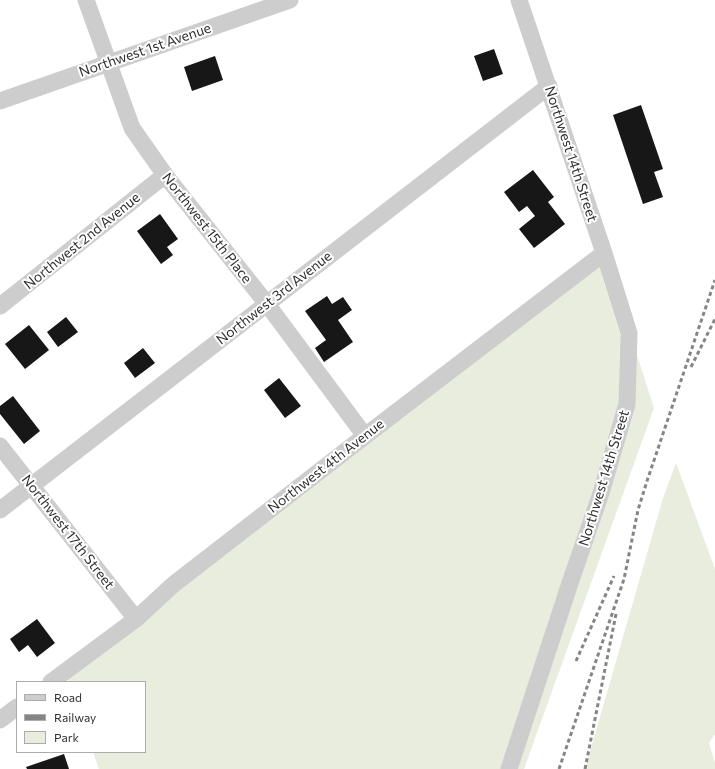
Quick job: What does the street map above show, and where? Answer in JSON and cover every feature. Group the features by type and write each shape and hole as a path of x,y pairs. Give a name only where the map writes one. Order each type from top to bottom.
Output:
{"street":[{"name":"Northwest 15th Place","path":"86,0 132,128 165,175 267,304 365,436"},
{"name":"Northwest 1st Avenue","path":"0,101 290,0"},
{"name":"Northwest 14th Street","path":"509,769 601,493 627,404 629,333 549,86 519,0"},
{"name":"Northwest 3rd Avenue","path":"0,510 549,86"},
{"name":"Northwest 2nd Avenue","path":"0,306 165,175"},
{"name":"Northwest 4th Avenue","path":"52,681 136,619 174,584 604,253"},
{"name":"Northwest 17th Street","path":"0,446 136,619"},
{"path":"0,720 16,709"}],"green space":[{"path":"599,266 620,334 619,404 593,492 562,581 501,769 99,769 93,753 146,753 146,681 69,681 68,679 180,589"},
{"path":"637,355 654,408 524,769 517,769"},
{"path":"676,463 715,569 715,735 709,743 715,763 715,769 585,769 663,498"}],"building":[{"path":"494,49 503,74 483,81 474,56"},
{"path":"215,56 223,80 192,91 184,67"},
{"path":"641,105 663,169 654,172 663,197 643,204 613,115"},
{"path":"533,170 554,197 548,202 565,224 534,248 519,229 535,216 527,206 519,212 504,192"},
{"path":"160,214 178,239 167,247 173,255 161,264 137,231"},
{"path":"327,296 332,304 343,297 352,310 338,320 353,342 324,362 315,348 326,340 305,311"},
{"path":"66,317 78,332 58,347 47,332"},
{"path":"29,325 49,350 25,369 5,344"},
{"path":"143,348 155,363 135,378 124,363"},
{"path":"279,378 301,406 285,418 264,390"},
{"path":"13,396 40,431 24,444 0,414 0,406"},
{"path":"37,619 55,643 37,657 28,645 19,652 10,639"},
{"path":"64,754 69,769 27,769 26,767"}],"railway":[{"path":"559,769 624,579 638,510 715,280"},
{"path":"691,367 715,319"},
{"path":"576,661 614,576"},
{"path":"585,769 616,614"}]}
